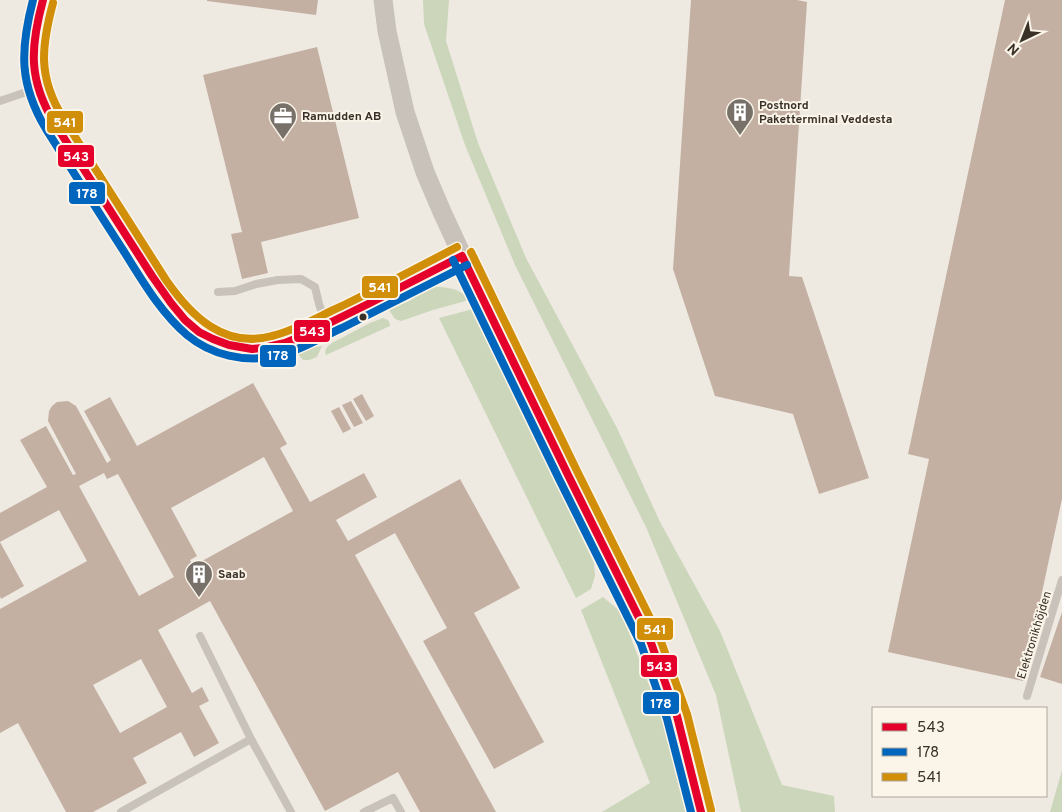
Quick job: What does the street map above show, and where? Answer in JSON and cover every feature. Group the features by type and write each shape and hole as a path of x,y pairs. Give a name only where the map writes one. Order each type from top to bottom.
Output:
{"street":[{"path":"43,0 34,35 34,54 38,88 50,116 166,298 193,328 221,343 237,347 265,349 288,342 462,256"},
{"path":"384,0 387,31 405,112 425,172 462,256 650,640 677,716 701,812"}],"lane":[{"path":"0,101 38,88"},
{"path":"218,292 235,291 256,284 278,280 301,279 315,288 326,324"},
{"name":"Elektronikhöjden","path":"1026,696 1062,580"},
{"path":"200,636 251,739 291,812"},
{"path":"121,812 251,739"},
{"path":"364,812 393,798 400,812"}],"green space":[{"path":"423,0 449,0 446,41 478,143 526,258 617,428 660,522 720,631 782,785 834,796 835,812 741,812 716,695 646,527 515,265 465,145 424,24"},
{"path":"433,287 457,291 469,300 401,321 395,319 389,310"},
{"path":"473,309 594,563 595,576 591,589 576,598 439,318"},
{"path":"383,318 388,320 390,326 326,355 326,348 332,343"},
{"path":"322,346 317,357 309,360 303,360 298,354 314,347"},
{"path":"603,597 621,612 679,763 685,812 602,812 650,783 581,610"},
{"path":"1062,770 1062,812 1050,812"}],"building":[{"path":"207,0 318,0 316,15"},
{"name":"Postnord Paketterminal Veddesta","path":"691,0 797,0 807,2 789,276 802,277 869,478 819,494 793,414 715,396 673,269"},
{"path":"1005,0 1062,0 1062,499 1023,681 888,652 929,459 908,454"},
{"path":"317,47 359,218 261,242 268,273 242,279 231,234 242,232 203,75"},
{"name":"Saab","path":"253,383 287,444 280,448 310,502 364,473 377,497 336,520 348,541 460,479 520,588 474,613 544,742 494,769 423,641 447,628 395,533 355,555 496,812 420,812 398,772 325,811 210,601 158,630 192,693 202,687 209,701 199,706 219,743 194,757 181,732 133,758 147,783 93,812 66,812 18,723 0,733 0,609 87,561 59,510 0,542 0,513 47,487 20,440 46,426 73,475 76,474 48,421 49,411 57,402 68,401 76,406 107,463 111,460 84,411 110,397 137,446","holes":["264,457 293,511 193,566 190,560 197,556 171,508","104,473 107,479 118,474 174,577 139,596 79,486","141,659 167,707 120,733 93,685"]},
{"path":"362,394 374,416 366,421 353,399"},
{"path":"351,401 363,423 354,427 342,405"},
{"path":"339,407 351,429 343,433 331,411"},
{"path":"0,542 24,586 1,599"},
{"path":"1062,612 1062,684 1040,677"}],"transit line":[{"name":"178","path":"33,0 26,35 24,66 31,97 37,113 152,295 177,326 196,342 229,356 241,358 264,358 285,354 318,340 467,265"},
{"name":"543","path":"43,0 36,33 34,64 40,93 46,108 152,276 185,320 199,332 229,345 252,349 285,343 307,334 462,256"},
{"name":"541","path":"53,3 46,34 44,62 49,89 55,103 166,280 186,306 210,326 239,338 255,339 272,336 299,327 457,247"},
{"name":"541","path":"471,252 659,636 687,714 711,810"},
{"name":"543","path":"462,256 650,640 677,716 701,812"},
{"name":"178","path":"453,260 641,644 667,719 691,812"}],"place":[{"name":"Postnord Paketterminal Veddesta","path":"740,136"},
{"name":"Ramudden AB","path":"283,140"},
{"name":"Saab","path":"199,598"}]}
